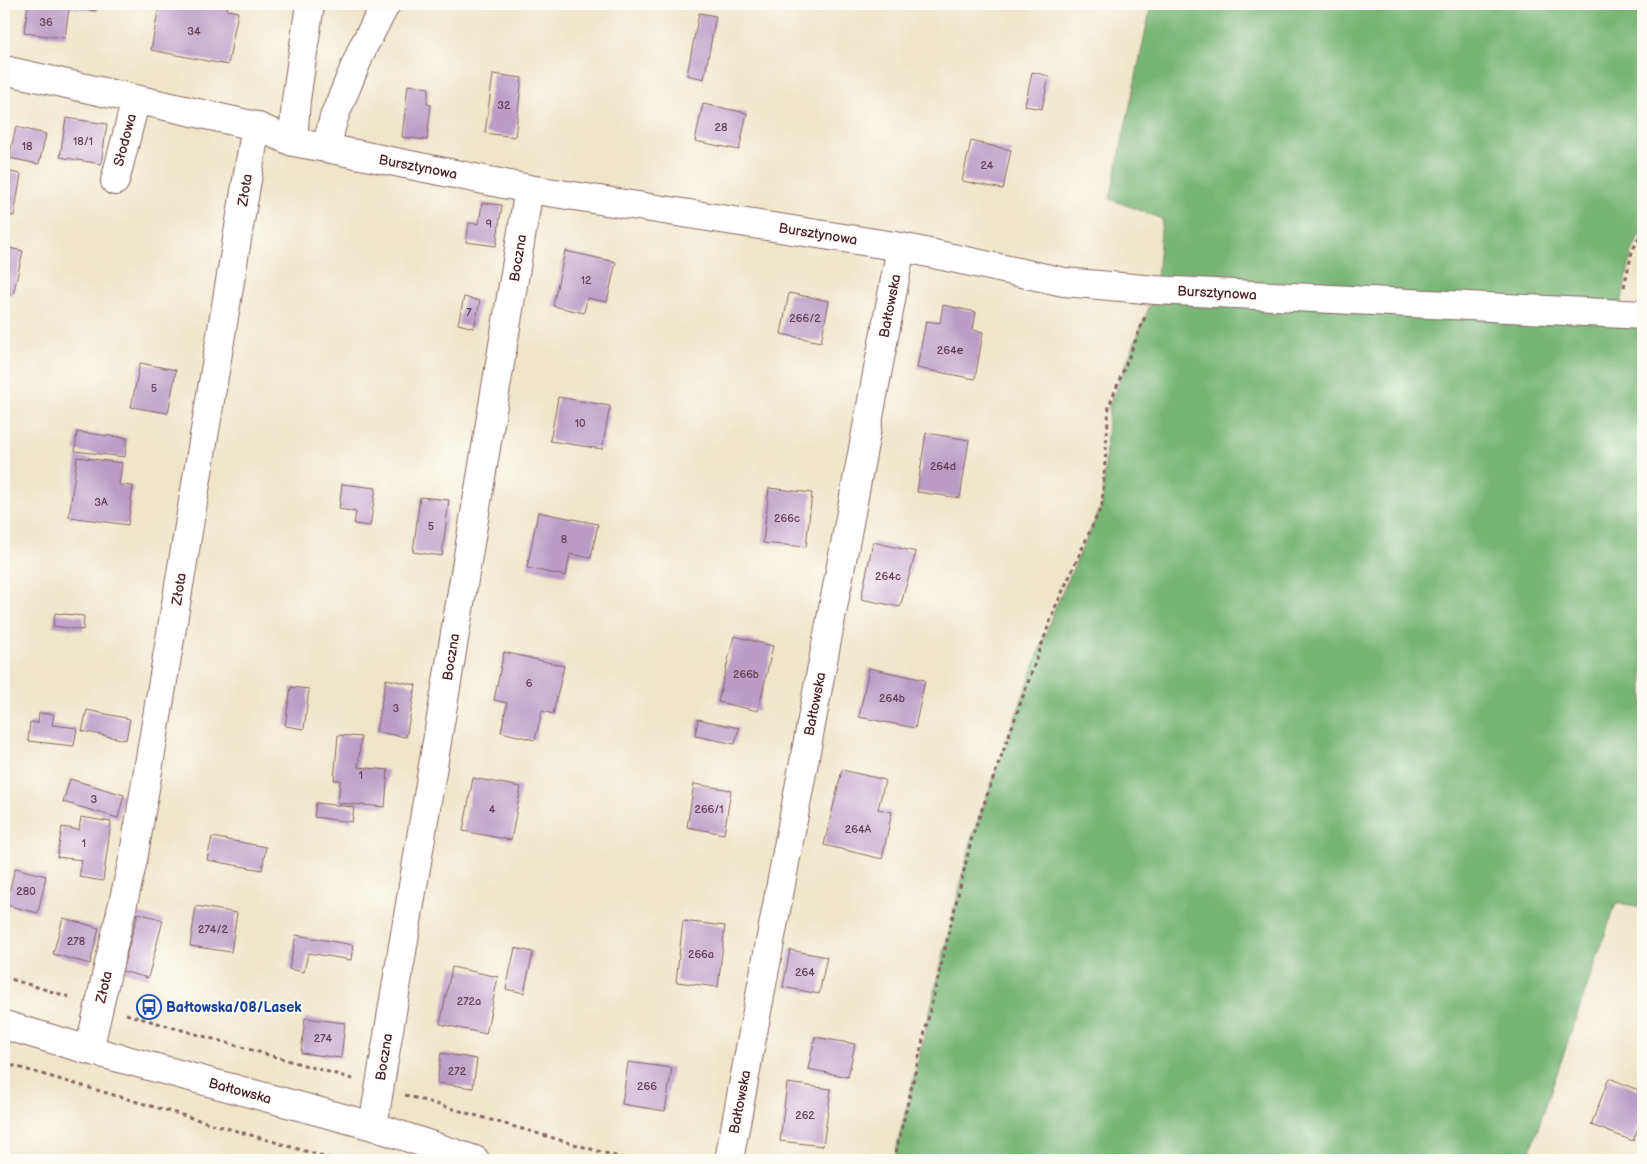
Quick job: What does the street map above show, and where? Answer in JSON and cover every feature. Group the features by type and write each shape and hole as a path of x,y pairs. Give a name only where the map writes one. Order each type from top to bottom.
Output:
{"street":[{"path":"293,142 296,100 310,4"},
{"path":"326,148 334,117 363,47 386,4"},
{"name":"Bursztynowa","path":"4,70 256,126 293,142 529,189 901,247 1064,282 1156,290 1631,315"},
{"name":"Słodowa","path":"114,181 136,99"},
{"name":"Złota","path":"89,1050 133,860 256,126"},
{"name":"Boczna","path":"373,1126 529,189"},
{"name":"Bałtowska","path":"729,1160 901,247"},
{"name":"Bałtowska","path":"4,1025 89,1050 373,1126 427,1153 475,1160"}],"path":[{"path":"1631,315 1632,252 1643,228"},
{"path":"894,1160 972,837 1055,608 1102,504 1109,406 1156,290"},
{"path":"4,977 629,1160"},
{"path":"4,1063 336,1160"}],"green space":[{"path":"1120,4 1643,4 1643,228 1632,252 1619,314 1643,315 1643,907 1616,903 1527,1160 894,1160 972,837 1055,608 1102,505 1109,406 1156,290 1162,219 1110,199 1150,10"}],"building":[{"path":"28,4 97,4 96,11 69,8 65,38 24,33"},
{"path":"176,4 228,4 227,10 238,12 228,65 151,50 159,6 175,9"},
{"path":"699,13 716,16 704,79 687,75"},
{"path":"1032,72 1049,76 1042,109 1025,106"},
{"path":"493,74 522,78 515,137 485,133"},
{"path":"408,85 429,88 427,104 431,105 427,140 402,137"},
{"path":"703,104 747,113 739,150 695,141"},
{"path":"66,118 107,124 101,164 60,157"},
{"path":"16,127 46,134 39,164 9,158"},
{"path":"971,141 1011,150 1003,189 962,181"},
{"path":"4,171 21,174 14,216 4,214"},
{"path":"482,203 502,205 496,246 466,242 469,223 479,224"},
{"path":"4,247 23,251 13,295 4,293"},
{"path":"565,251 616,262 607,302 587,298 584,313 553,306"},
{"path":"789,293 829,301 821,342 781,334"},
{"path":"464,297 480,301 474,328 458,324"},
{"path":"943,305 976,312 973,330 983,332 975,379 917,368 926,321 940,323"},
{"path":"140,363 176,370 168,413 131,407"},
{"path":"558,397 610,406 602,449 550,441"},
{"path":"77,432 127,438 125,457 75,451"},
{"path":"926,433 969,440 960,498 917,492"},
{"path":"77,457 122,463 119,485 133,486 128,525 69,517"},
{"path":"342,484 376,488 370,526 354,524 356,512 339,509"},
{"path":"769,488 812,493 806,547 763,543"},
{"path":"420,497 449,500 442,556 413,552"},
{"path":"538,512 598,524 591,558 570,554 566,576 527,568"},
{"path":"873,542 916,552 900,607 861,599"},
{"path":"55,613 84,616 83,630 53,626"},
{"path":"734,636 773,646 758,711 718,702"},
{"path":"504,652 564,666 553,714 542,711 535,740 501,732 507,703 494,700"},
{"path":"869,668 925,680 915,728 859,717"},
{"path":"386,679 416,685 406,737 376,732"},
{"path":"291,687 309,689 304,729 285,726"},
{"path":"87,710 130,719 126,740 82,731"},
{"path":"39,713 54,714 52,725 77,728 74,746 28,741 30,722 38,723"},
{"path":"698,719 739,728 735,744 695,736"},
{"path":"338,735 361,737 358,767 388,770 385,807 338,803 340,780 334,780"},
{"path":"842,770 885,780 878,809 892,812 882,859 824,845"},
{"path":"473,778 521,787 511,840 463,831"},
{"path":"70,779 124,795 118,818 63,802"},
{"path":"694,784 731,790 724,834 687,827"},
{"path":"316,803 354,807 352,822 314,817"},
{"path":"81,817 111,822 103,881 79,877 82,860 57,857 62,827 79,830"},
{"path":"212,837 266,847 262,870 207,860"},
{"path":"15,868 46,876 38,913 6,905"},
{"path":"196,906 237,913 231,952 190,946"},
{"path":"138,913 163,920 148,978 122,971"},
{"path":"63,918 99,928 90,964 53,954"},
{"path":"683,921 725,926 718,987 676,982"},
{"path":"296,935 353,945 351,960 308,953 304,972 289,969"},
{"path":"515,948 533,952 524,993 506,989"},
{"path":"790,950 827,957 819,994 783,987"},
{"path":"452,967 498,977 486,1034 440,1024"},
{"path":"305,1018 345,1023 341,1058 301,1053"},
{"path":"815,1037 855,1044 848,1077 808,1069"},
{"path":"441,1053 477,1059 473,1088 437,1083"},
{"path":"628,1062 672,1068 665,1111 622,1104"},
{"path":"1609,1078 1643,1092 1643,1114 1633,1141 1591,1125"},
{"path":"787,1083 831,1089 823,1146 780,1141"}],"place":[{"name":"Bałtowska/08/Lasek","path":"149,1007"}]}
